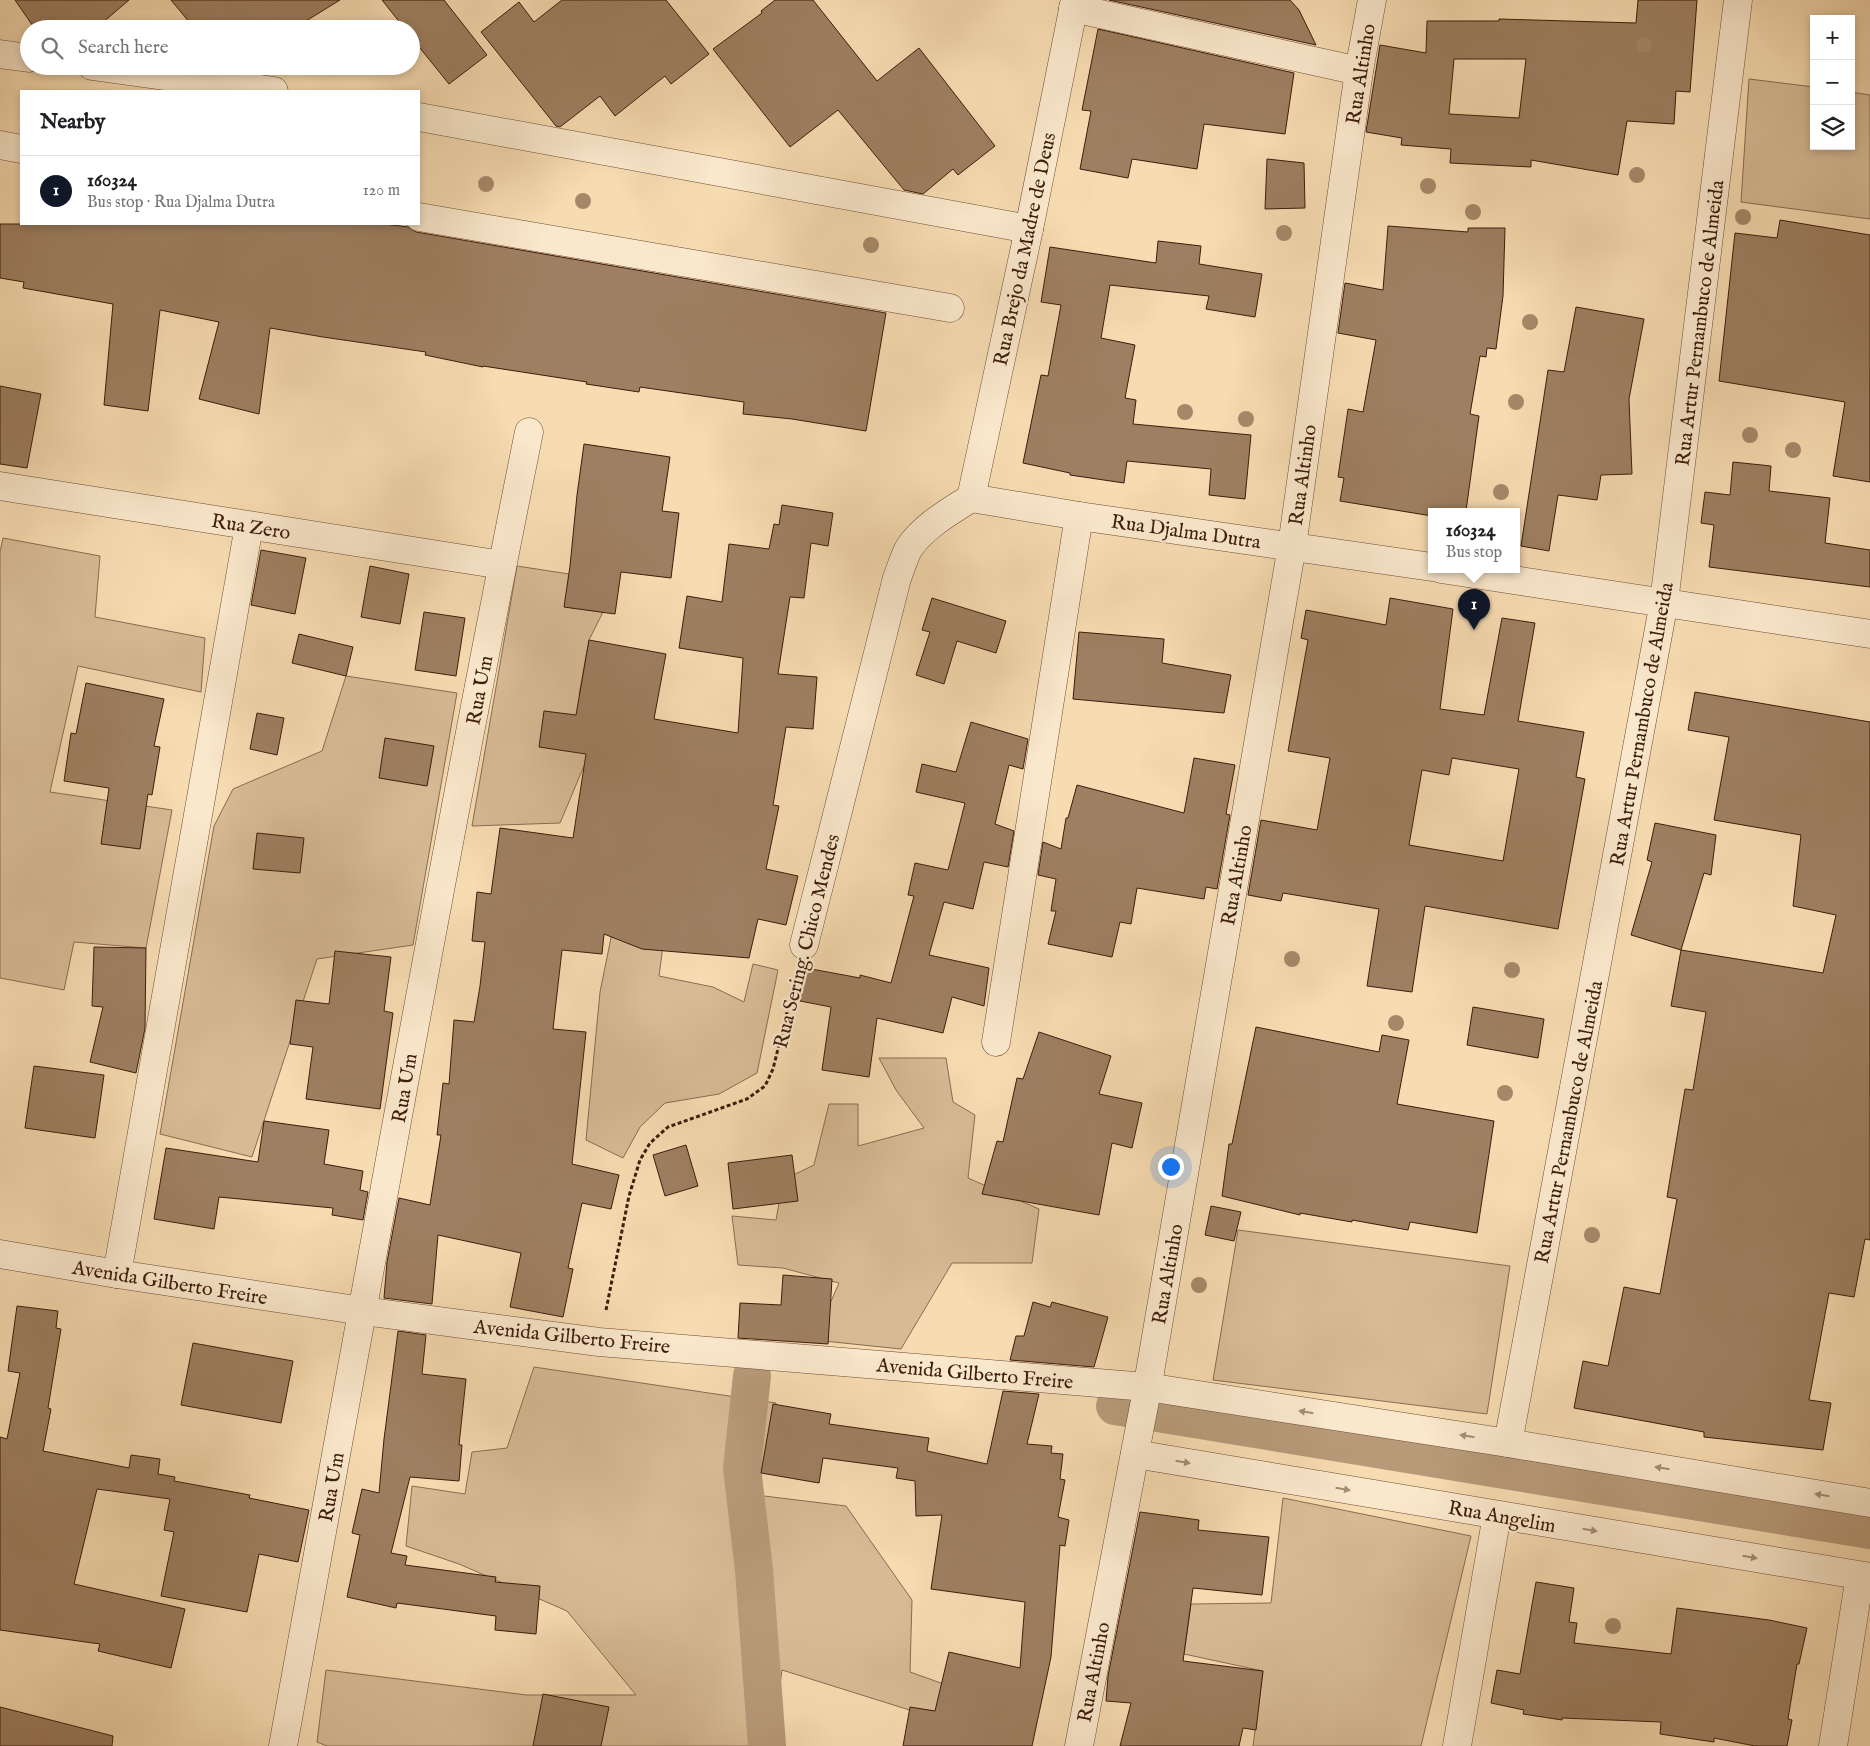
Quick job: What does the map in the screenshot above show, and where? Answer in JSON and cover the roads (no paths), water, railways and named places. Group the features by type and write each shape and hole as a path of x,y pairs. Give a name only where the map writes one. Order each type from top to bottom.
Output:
{"street":[{"name":"Rua Altinho","path":"1079,1746 1135,1454 1292,546 1360,71 1372,0"},
{"name":"Rua Artur Pernambuco de Almeida","path":"1508,1443 1664,602 1738,0"},
{"path":"1074,4 1360,71"},
{"name":"Rua Brejo da Madre de Deus","path":"971,498 1029,230 1074,4"},
{"path":"0,54 20,57"},
{"path":"158,75 267,90"},
{"path":"420,117 1029,230"},
{"path":"0,145 20,149"},
{"path":"420,217 950,308"},
{"name":"Rua Um","path":"284,1746 502,565 529,432"},
{"name":"Rua Zero","path":"0,486 502,565"},
{"name":"Rua Djalma Dutra","path":"971,498 1079,516 1428,566"},
{"name":"Rua Sering. Chico Mendes","path":"804,945 897,578 908,550 919,536 971,498"},
{"path":"996,1042 1079,516"},
{"path":"117,1274 249,526"},
{"path":"1468,573 1870,634"},
{"name":"Avenida Gilberto Freire","path":"0,1254 117,1274 363,1311 599,1342 1144,1400"},
{"path":"1144,1400 1508,1443 1870,1503"},
{"name":"Rua Angelim","path":"1135,1454 1865,1577"},
{"path":"1457,1746 1497,1515"},
{"path":"1833,1746 1865,1577"}],"waterway":[{"path":"752,1376 742,1468 754,1570 767,1746"},
{"path":"1115,1406 1870,1530"}],"place":[{"name":"160324","path":"1474,630"}]}
